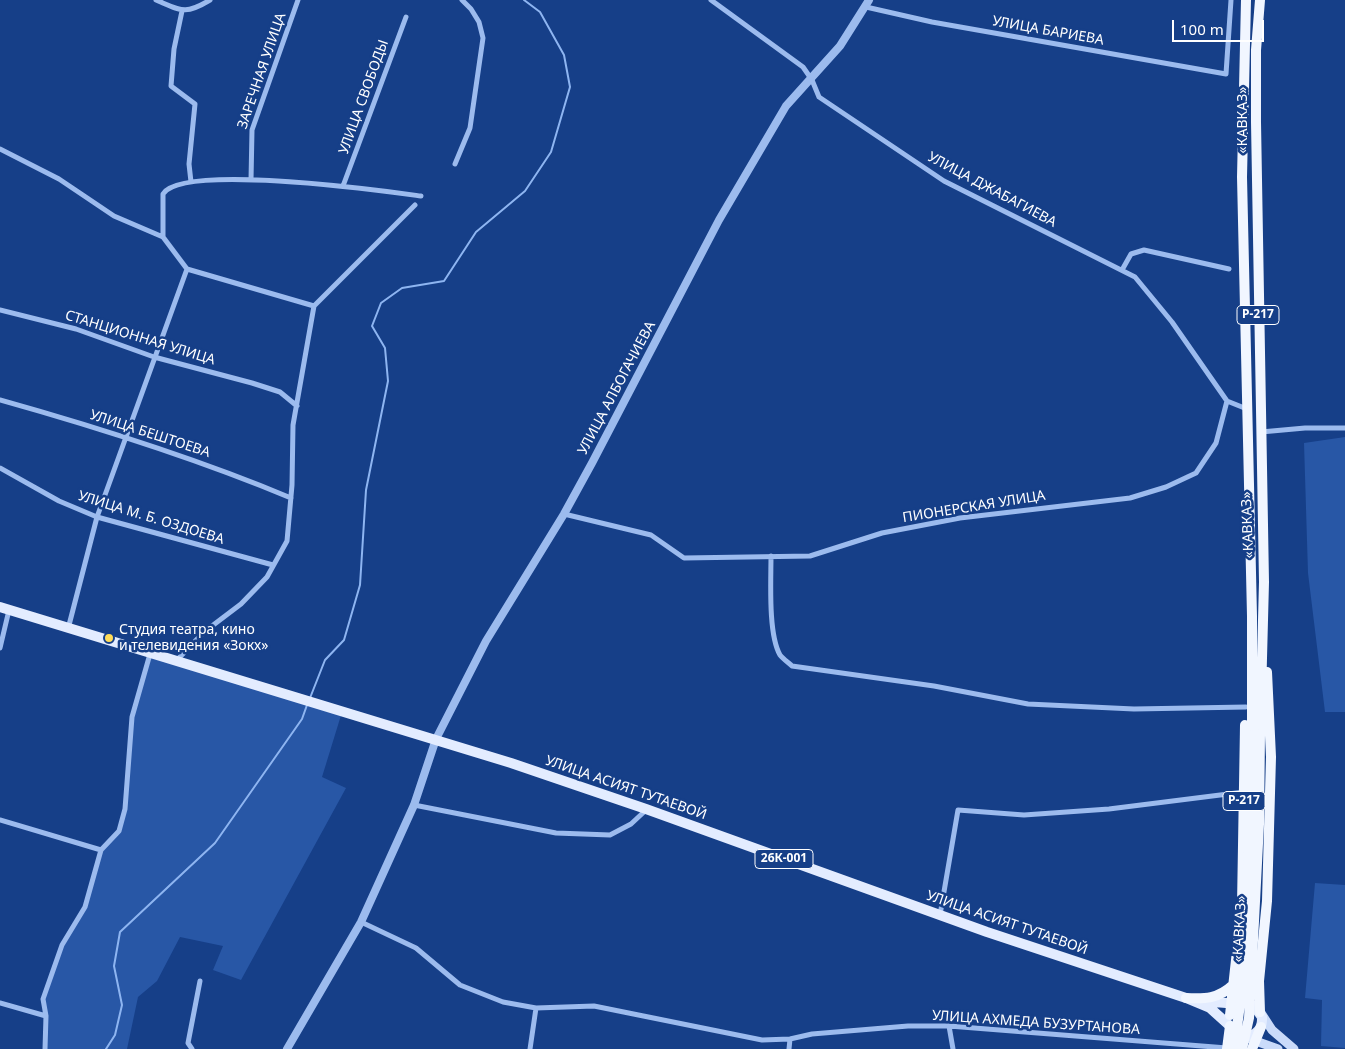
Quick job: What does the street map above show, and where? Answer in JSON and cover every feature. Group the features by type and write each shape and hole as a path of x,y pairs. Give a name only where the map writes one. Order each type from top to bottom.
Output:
{"highway":[{"name":"«КАВКАЗ»","path":"1242,1049 1249,1018 1259,824 1252,616 1242,177 1246,0"},
{"name":"«КАВКАЗ»","path":"1233,1049 1239,1019 1243,980 1263,629 1256,50 1260,0"},
{"name":"Р-217","path":"1233,985 1242,905 1246,707 1252,616"},
{"path":"1260,1012 1259,981 1267,901 1271,757 1269,694 1263,629"},
{"path":"1186,998 1210,999 1222,995 1233,985"},
{"path":"1230,1015 1233,985"},
{"path":"1227,1049 1230,1027"},
{"path":"1254,1045 1261,1027"}],"main road":[{"name":"УЛИЦА АСИЯТ ТУТАЕВОЙ","path":"4,608 175,662 436,740 646,809 940,915 1186,998 1210,1008 1230,1027"},
{"path":"1186,998 1252,1005 1260,1012 1272,1030 1294,1049"},
{"path":"1242,1004 1236,1006 1230,1015 1230,1027 1254,1045 1278,1049"},
{"path":"1242,1036 1253,1035 1261,1027 1260,1012"}],"street":[{"path":"156,0 182,11 198,7 210,0"},
{"name":"ЗАРЕЧНАЯ УЛИЦА","path":"251,180 250,146 252,130 298,0"},
{"path":"455,164 470,128 483,38 480,22 462,0"},
{"name":"УЛИЦА ДЖАБАГИЕВА","path":"711,0 803,67 812,80 819,97 944,181 1135,277 1172,322 1226,400"},
{"name":"УЛИЦА БАРИЕВА","path":"867,4 932,22 1226,74 1231,0"},
{"name":"УЛИЦА АЛБОГАЧИЕВА","path":"288,1049 361,922 414,805 436,740 486,641 564,514 719,220 786,106 812,80 840,46 867,4"},
{"path":"182,11 174,49 171,86 195,104 189,164 190,182"},
{"name":"УЛИЦА СВОБОДЫ","path":"343,186 406,17"},
{"path":"0,149 59,179 114,216 163,237 186,269 314,306"},
{"path":"163,237 164,193 172,186 190,182 251,180 343,186 421,196"},
{"path":"175,662 204,632 241,604 267,577 286,541 291,498 293,425 314,306 415,205"},
{"path":"1122,270 1131,254 1144,250 1229,269"},
{"path":"68,628 97,516 154,357 165,333 186,269"},
{"name":"СТАНЦИОННАЯ УЛИЦА","path":"0,310 76,329 154,357 280,392 297,406"},
{"name":"УЛИЦА БЕШТОЕВА","path":"0,400 127,436 223,470 291,498"},
{"path":"1226,400 1248,409"},
{"name":"ПИОНЕРСКАЯ УЛИЦА","path":"564,514 651,535 684,558 810,556 882,533 940,522 1130,498 1166,487 1196,473 1216,443 1226,400"},
{"path":"1260,432 1305,428 1345,428"},
{"name":"УЛИЦА М. Б. ОЗДОЕВА","path":"0,468 59,501 97,516 273,565"},
{"path":"771,556 770,601 775,635 780,655 792,666 934,686 1028,704 1134,709 1246,707"},
{"path":"0,648 4,608"},
{"path":"46,1049 46,1016 43,1000 62,945 85,907 101,850 119,831 125,809 132,717 150,654"},
{"path":"940,915 958,810 1024,815 1109,809 1245,792"},
{"path":"414,805 556,833 610,835 631,824 646,809"},
{"path":"0,820 101,850"},
{"name":"УЛИЦА АХМЕДА БУЗУРТАНОВА","path":"361,922 416,948 460,985 503,1002 536,1008 594,1006 762,1040 790,1039 812,1034 908,1026 949,1026 1227,1049"},
{"path":"192,1049 188,1043 200,981"},
{"path":"0,1003 46,1016"},
{"path":"530,1049 536,1008"},
{"path":"949,1026 954,1049"},
{"path":"789,1049 790,1039"}],"shaded area":[{"path":"1345,437 1345,712 1325,712 1308,573 1304,443"},
{"path":"150,654 342,712 322,777 346,788 241,980 213,970 223,946 180,937 157,981 138,997 127,1049 45,1049 43,1000 62,945 85,907 101,850 119,831 125,809 132,717"},
{"path":"1315,883 1345,885 1345,1048 1321,1046 1322,1000 1305,998"}],"waterway":[{"path":"310,698 325,660 344,640 360,585 366,490 388,381 385,348 372,326 381,303 402,288 444,281 476,232 525,191 551,152 570,87 564,55 540,12 524,0"},
{"path":"106,1049 115,1035 122,1005 114,966 120,932 215,843 302,719 307,705"}],"place":[{"name":"Студия театра, кино и телевидения «Зокх»","path":"109,638"}]}
